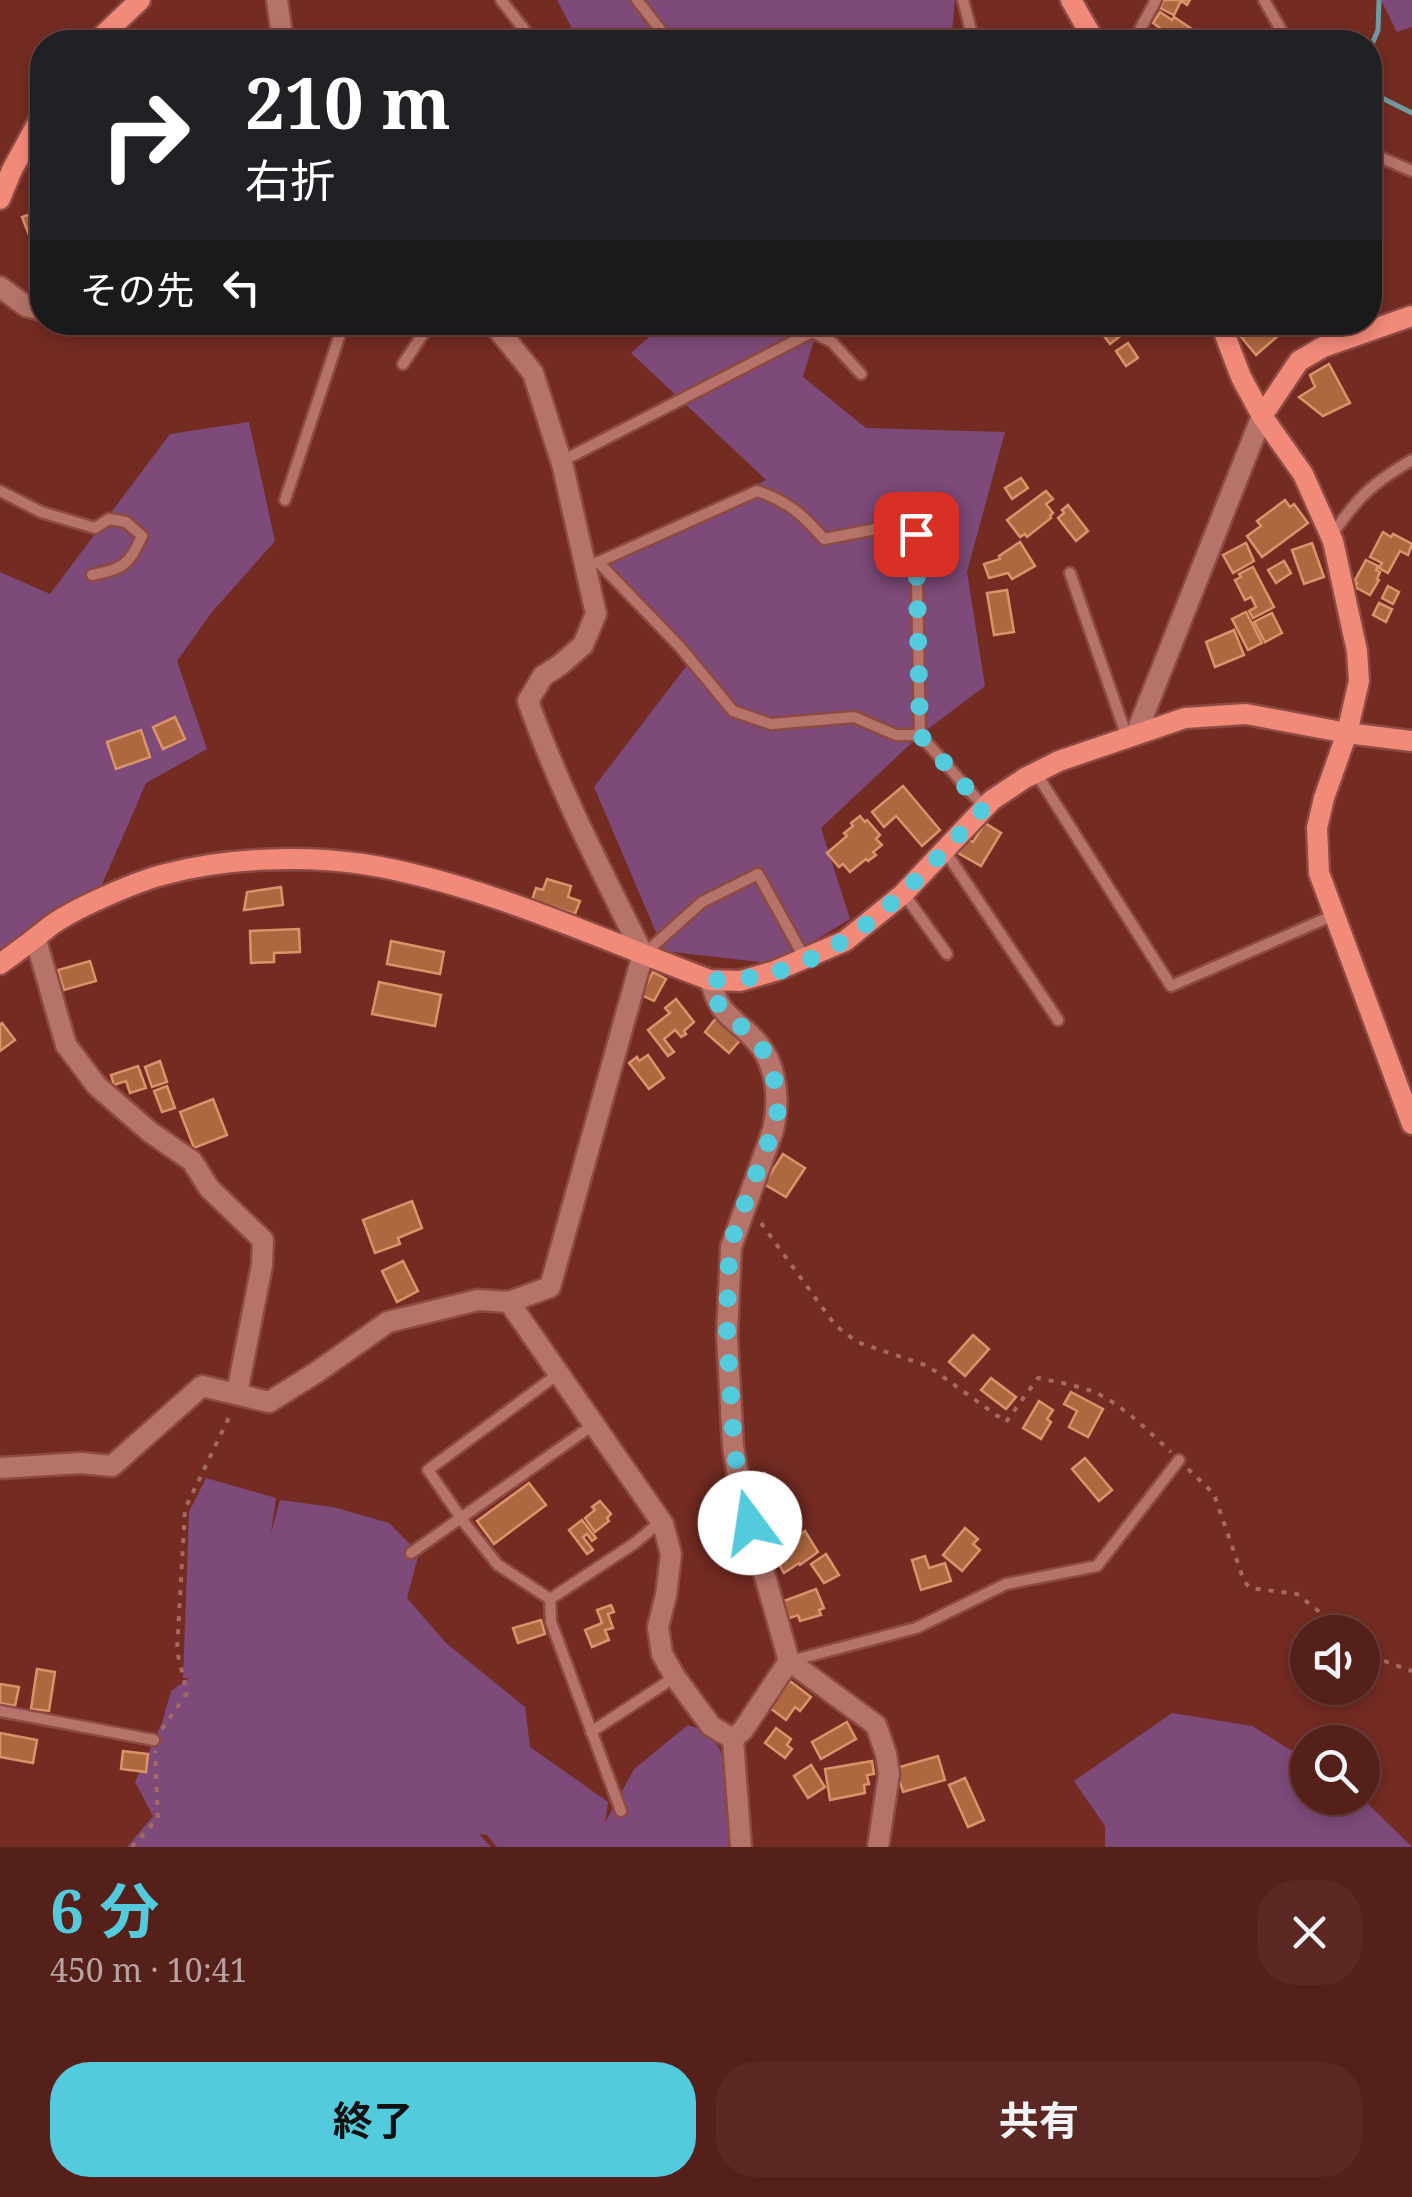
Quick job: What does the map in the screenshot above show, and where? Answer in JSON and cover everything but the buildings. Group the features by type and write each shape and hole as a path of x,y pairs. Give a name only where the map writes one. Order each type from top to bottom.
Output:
{"street":[{"path":"277,0 281,30"},
{"path":"1072,0 1088,30"},
{"path":"107,30 131,3"},
{"path":"0,198 30,137"},
{"path":"0,287 30,307"},
{"path":"1382,326 1412,316"},
{"path":"0,1468 81,1463 112,1466 202,1386 269,1402 388,1322 478,1300 508,1302 550,1286 643,954 573,812 528,702 543,676 583,645 596,614 592,565 562,462 532,373 502,335"},
{"path":"1225,335 1240,377 1303,474 1331,536 1353,634 1359,682 1347,733 1324,798 1318,828 1319,873 1412,1124"},
{"path":"1132,736 1262,416 1298,361 1357,335"},
{"path":"0,964 50,926 164,874 226,863 305,860 362,864 418,876 507,903 710,980 740,980 775,972 846,940 904,894 992,800 1059,761 1184,718 1246,714 1412,741"},
{"path":"36,940 66,1046 96,1086 150,1132 192,1161 209,1188 263,1240 262,1265 237,1393"},
{"path":"710,980 719,1006 758,1042 768,1058 778,1110 730,1247 727,1335 740,1488 789,1662 876,1725 888,1774 878,1847"},
{"path":"508,1302 661,1521 671,1554 658,1627 662,1654 711,1726 733,1739"},
{"path":"733,1739 789,1662"},
{"path":"733,1739 741,1847"}],"lane":[{"path":"501,0 525,30"},
{"path":"636,0 660,30"},
{"path":"963,0 971,30"},
{"path":"1140,30 1156,0"},
{"path":"1264,0 1281,30"},
{"path":"1382,158 1412,171"},
{"path":"286,500 340,335"},
{"path":"403,364 422,335"},
{"path":"562,462 806,335"},
{"path":"818,335 832,342 861,374"},
{"path":"1331,536 1356,500 1383,477 1412,460"},
{"path":"0,491 42,512 95,528 109,519 126,522 142,536 122,568 92,575"},
{"path":"920,735 896,735 854,718 770,724 734,711 680,647 592,565 757,492 779,498 824,539 902,524 916,534 920,735 984,808"},
{"path":"1070,573 1132,736"},
{"path":"1036,772 1171,986 1334,915"},
{"path":"945,850 1058,1020"},
{"path":"643,954 702,902 758,874 806,960"},
{"path":"904,894 947,954"},
{"path":"550,1599 498,1565 428,1470 558,1374"},
{"path":"411,1552 593,1425"},
{"path":"789,1662 916,1628 1006,1584 1097,1566 1179,1460"},
{"path":"550,1599 635,1544 661,1521"},
{"path":"550,1599 550,1622 621,1811"},
{"path":"591,1732 675,1677"},
{"path":"0,1712 154,1740"}],"path":[{"path":"747,1202 835,1325 857,1342 928,1366 1006,1422 1038,1378 1103,1397 1145,1428 1214,1494 1244,1581 1250,1588 1296,1594 1323,1615"},
{"path":"132,1847 158,1818 154,1740 186,1694 177,1650 185,1509 237,1393"},
{"path":"1380,1660 1412,1671"}],"shaded area":[{"path":"557,0 955,0 952,30 573,30"},
{"path":"1381,0 1412,0 1412,27 1397,32"},
{"path":"651,335 815,335 803,377 866,428 1005,432 967,572 985,686 920,735 821,828 850,919 776,964 664,951 594,787 691,660 598,562 766,480 631,353"},
{"path":"249,422 275,541 212,612 177,661 207,749 146,783 94,903 0,951 0,572 50,594 170,434"},
{"path":"206,1478 276,1498 271,1533 280,1500 333,1507 389,1523 419,1553 407,1598 446,1643 525,1707 530,1747 608,1802 605,1823 634,1769 688,1725 704,1731 714,1740 726,1768 731,1847 497,1847 487,1835 479,1834 491,1847 127,1847 153,1816 135,1782 162,1723 171,1691 189,1678 183,1678 189,1512"},
{"path":"1172,1713 1252,1726 1290,1749 1290,1815 1379,1815 1412,1847 1105,1847 1105,1826 1074,1781"}],"waterway":[{"path":"1378,30 1379,0"},
{"path":"1382,98 1412,113"}],"route":[{"path":"750,1523 734,1446 727,1335 730,1247 778,1110 768,1058 758,1042 719,1006 710,980 740,980 775,972 846,940 904,894 984,808 920,735 916,534"}]}
